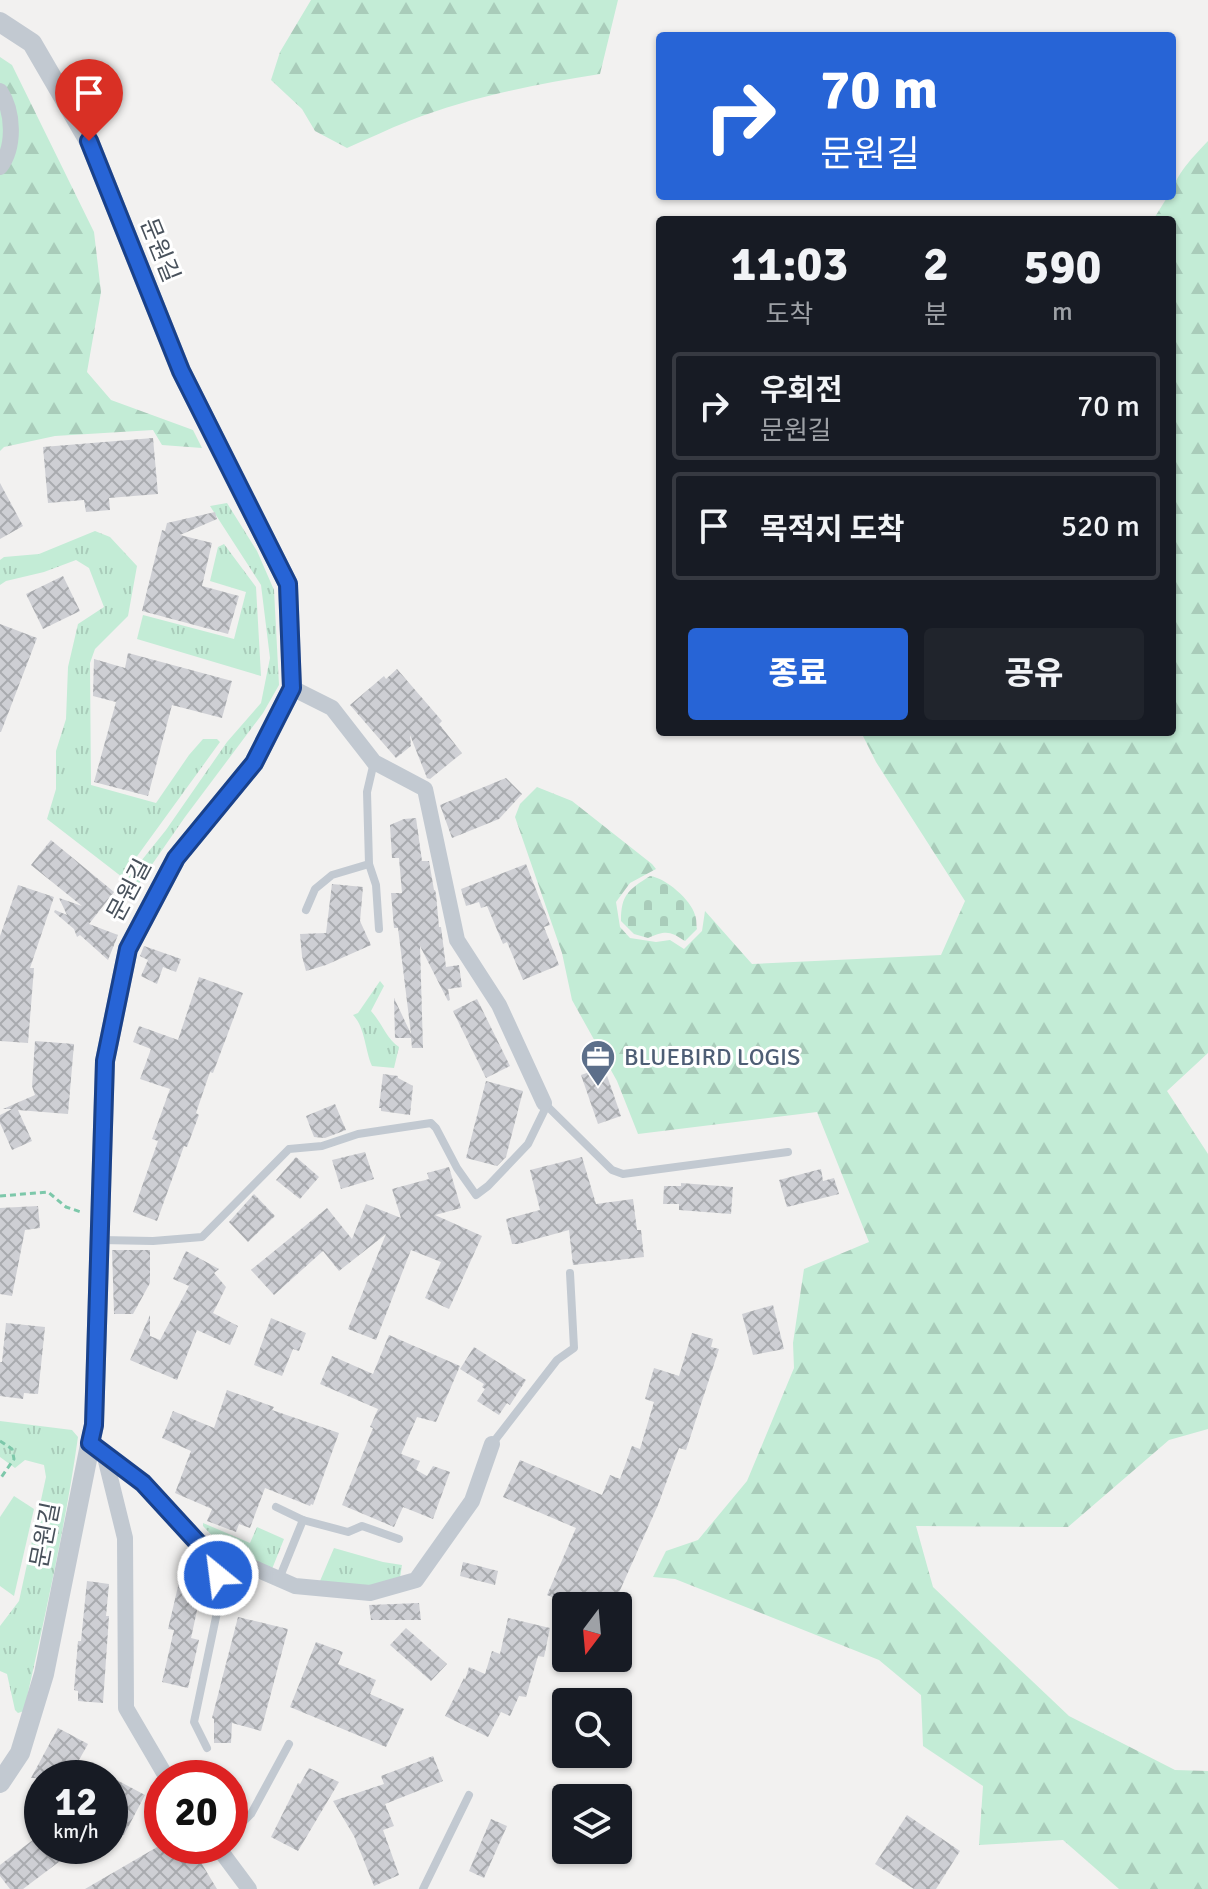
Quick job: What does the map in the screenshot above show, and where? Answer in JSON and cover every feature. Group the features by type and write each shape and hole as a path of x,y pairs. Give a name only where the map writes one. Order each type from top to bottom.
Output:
{"street":[{"name":"문원길","path":"0,22 32,43 89,141 181,371 288,584 292,688 254,763 176,858 128,949 105,1061 94,1425 97,1448 44,1674 20,1753 0,1783"},
{"path":"0,91 5,98 12,133 6,160 0,167"},
{"path":"292,688 332,708 374,762 425,789 457,940 499,1005 546,1104"},
{"path":"97,1448 143,1483 199,1544 295,1586 370,1593 416,1580 472,1501 492,1444"},
{"path":"97,1448 125,1538 126,1708 156,1760"},
{"path":"231,1864 249,1889"}],"lane":[{"path":"374,762 367,792 369,864 376,885 379,929"},
{"path":"306,910 315,889 332,875 369,864"},
{"path":"99,1240 153,1241 202,1237 289,1149 322,1146 358,1134 431,1123 476,1195 528,1144 546,1104 612,1170 623,1174 788,1152"},
{"path":"492,1444 557,1360 574,1348 570,1273"},
{"path":"276,1507 303,1520 348,1532 362,1526 399,1539"},
{"path":"279,1579 303,1520"},
{"path":"207,1748 194,1722 220,1598 216,1551"},
{"path":"248,1817 289,1744"},
{"path":"423,1889 469,1795"}],"path":[{"path":"0,1196 48,1192 66,1207 99,1219"},
{"path":"0,1441 12,1449 14,1459 0,1479"}],"green space":[{"path":"311,0 618,0 600,74 479,98 432,112 347,148 315,131 302,109 271,80 280,52"},
{"path":"0,57 12,65 94,232 101,292 87,372 111,400 193,430 202,448 162,445 153,430 55,436 4,447 0,451"},
{"path":"1208,141 1208,1053 1167,1091 1208,1154 1208,1429 1169,1440 1068,1527 916,1526 933,1587 1069,1716 1175,1770 1208,1771 1208,1889 1119,1889 1063,1840 979,1845 983,1786 923,1746 921,1695 879,1660 675,1579 653,1577 666,1551 698,1540 747,1481 794,1368 793,1343 804,1269 869,1242 817,1112 638,1134 617,1081 572,1000 562,953 515,817 520,804 537,787 572,801 652,864 656,869 630,883 616,902 620,927 630,938 656,942 670,940 684,949 702,931 705,911 752,964 941,955 965,901 876,762 863,736 1176,736 1176,216 1156,216 1166,200 1176,200 1176,181"},
{"path":"227,503 257,551 274,590 279,685 263,713 135,889 125,881 166,830 227,742 261,703 270,658 261,585 210,506"},
{"path":"95,531 110,537 137,566 128,616 95,649 90,663 91,785 156,803 203,739 217,739 220,742 122,877 47,819 56,789 56,751 66,719 68,667 78,624 104,607 89,568 76,560 0,585 0,560 4,557 39,554"},
{"path":"224,544 256,587 261,676 137,639 143,615 234,639 246,592 210,581 218,547"},
{"path":"650,876 670,885 693,909 697,929 685,941 668,933 648,938 634,934 621,921 622,905 627,894"},
{"path":"380,981 384,986 371,1011 399,1047 394,1068 372,1066 362,1032 353,1015 358,1013"},
{"path":"0,1421 72,1430 78,1437 39,1643 24,1711 18,1713 7,1674 0,1671 0,1626 19,1601 46,1477 44,1465 25,1460 15,1468 0,1457"},
{"path":"14,1496 34,1509 14,1596 0,1586 0,1517"},
{"path":"203,1523 250,1543 257,1527 284,1539 272,1569 222,1546"},
{"path":"334,1548 402,1565 400,1578 367,1589 320,1581"}],"building":[{"path":"153,438 158,494 109,498 110,510 86,512 84,500 48,503 43,447"},
{"path":"0,483 23,526 0,539"},
{"path":"215,512 217,519 180,535 212,543 202,586 239,596 228,634 142,611 162,530 165,531 167,523"},
{"path":"63,576 80,611 43,629 26,594"},
{"path":"0,624 37,638 1,732 0,732"},
{"path":"128,653 232,681 222,718 172,705 148,796 94,782 116,702 93,696 94,659 125,668"},
{"path":"397,669 442,721 439,724 462,753 430,779 410,735 411,746 396,758 350,705"},
{"path":"506,778 522,794 499,819 452,838 440,805"},
{"path":"416,818 422,861 429,861 436,894 446,967 459,965 462,987 448,989 448,1001 420,946 423,1048 412,1048 411,1038 395,1038 394,998 411,1034 398,928 394,928 391,893 402,893 399,858 392,858 390,825"},
{"path":"51,840 114,892 89,924 118,935 108,960 80,935 77,937 74,929 54,912 67,915 59,898 82,906 31,865"},
{"path":"526,864 550,925 544,927 559,965 523,980 487,906 481,908 479,902 466,906 461,889"},
{"path":"332,884 363,887 360,921 371,945 306,971 300,934 326,933"},
{"path":"18,885 54,897 30,968 34,968 28,1043 0,1041 0,936"},
{"path":"144,946 181,959 176,972 163,967 157,984 141,976 148,960 140,956"},
{"path":"199,977 243,993 213,1073 210,1072 196,1113 199,1115 187,1147 184,1146 157,1221 133,1212 158,1141 152,1139 170,1089 140,1079 151,1049 133,1042 139,1026 178,1040"},
{"path":"477,999 510,1066 486,1078 453,1011"},
{"path":"35,1041 74,1044 68,1114 18,1110 32,1141 12,1150 0,1123 0,1115 12,1109 3,1109 35,1095 32,1086"},
{"path":"604,1067 621,1116 598,1124 581,1075"},
{"path":"383,1074 398,1076 413,1086 410,1115 381,1111 379,1108"},
{"path":"486,1081 523,1091 506,1157 497,1166 466,1158"},
{"path":"335,1104 346,1130 325,1138 314,1137 306,1116"},
{"path":"365,1152 374,1179 341,1189 332,1160"},
{"path":"296,1157 319,1177 300,1199 276,1180"},
{"path":"582,1157 596,1204 633,1199 644,1257 573,1265 569,1230 512,1244 506,1219 540,1210 530,1170"},
{"path":"449,1167 461,1208 435,1215 482,1236 449,1309 425,1298 441,1262 411,1250 376,1340 348,1329 386,1234 339,1271 323,1251 274,1295 251,1270 327,1208 352,1239 366,1204 401,1218 392,1189 429,1179 427,1173"},
{"path":"821,1169 823,1181 834,1178 839,1194 787,1207 779,1180"},
{"path":"681,1183 733,1187 731,1214 679,1210 679,1204 663,1204 664,1186 681,1186"},
{"path":"254,1194 275,1216 248,1242 229,1222"},
{"path":"38,1206 40,1228 25,1230 12,1296 0,1294 0,1208"},
{"path":"112,1250 150,1250 150,1283 133,1314 114,1314"},
{"path":"186,1251 219,1269 214,1273 226,1287 213,1313 238,1326 230,1345 197,1330 177,1380 130,1360 150,1315 150,1336 160,1340 189,1286 173,1279"},
{"path":"773,1305 784,1349 753,1355 742,1314"},
{"path":"271,1318 306,1333 299,1351 293,1349 282,1376 254,1365"},
{"path":"6,1323 45,1327 38,1394 24,1393 23,1399 0,1396 0,1362"},
{"path":"692,1333 713,1339 711,1347 719,1349 686,1450 679,1448 658,1505 619,1592 552,1592 552,1597 547,1595 576,1528 503,1497 520,1460 602,1495 610,1475 620,1479 632,1446 640,1449 654,1402 645,1399 654,1368 679,1376"},
{"path":"389,1335 460,1366 436,1422 417,1417 401,1454 420,1461 416,1470 427,1476 433,1466 450,1472 433,1519 403,1507 394,1527 342,1505 378,1409 320,1384 332,1356 373,1374"},
{"path":"474,1347 526,1380 510,1405 507,1403 499,1415 477,1401 485,1389 482,1387 484,1384 460,1369"},
{"path":"227,1390 274,1407 272,1410 339,1433 313,1505 265,1488 250,1528 239,1524 236,1532 207,1521 212,1509 175,1493 191,1451 162,1438 173,1411 214,1428"},
{"path":"463,1562 498,1571 495,1585 460,1576"},
{"path":"180,1578 203,1583 191,1638 199,1640 188,1688 162,1682 174,1630 168,1629"},
{"path":"87,1581 109,1584 103,1703 78,1701 78,1691 74,1690"},
{"path":"419,1603 421,1620 371,1620 369,1605"},
{"path":"238,1617 288,1629 261,1731 232,1723 231,1743 214,1743 212,1718"},
{"path":"508,1618 550,1628 544,1657 538,1656 526,1697 519,1696 510,1716 501,1712 488,1737 445,1716 469,1667 485,1674 492,1651 500,1654"},
{"path":"406,1628 447,1664 431,1681 390,1645"},
{"path":"316,1642 343,1652 338,1664 376,1680 370,1694 404,1709 386,1747 290,1707"},
{"path":"58,1728 88,1744 79,1760 41,1760"},
{"path":"433,1756 443,1781 385,1804 394,1826 383,1830 399,1875 374,1886 354,1836 333,1801 384,1784 381,1776"},
{"path":"309,1768 339,1782 298,1851 271,1837"},
{"path":"128,1786 144,1797 128,1827"},
{"path":"907,1815 960,1851 936,1889 914,1889 875,1864"},
{"path":"491,1819 507,1826 484,1878 469,1871"},
{"path":"24,1847 24,1864 56,1864 23,1889 10,1889 0,1876 0,1865"},
{"path":"144,1855 144,1864 202,1864 217,1889 85,1889"}],"place":[{"name":"BLUEBIRD LOGIS","path":"598,1088"}],"route":[{"path":"89,141 181,371 288,584 292,688 254,763 176,858 128,949 105,1061 94,1425 90,1443 143,1483 199,1544 216,1551 218,1575"}]}
